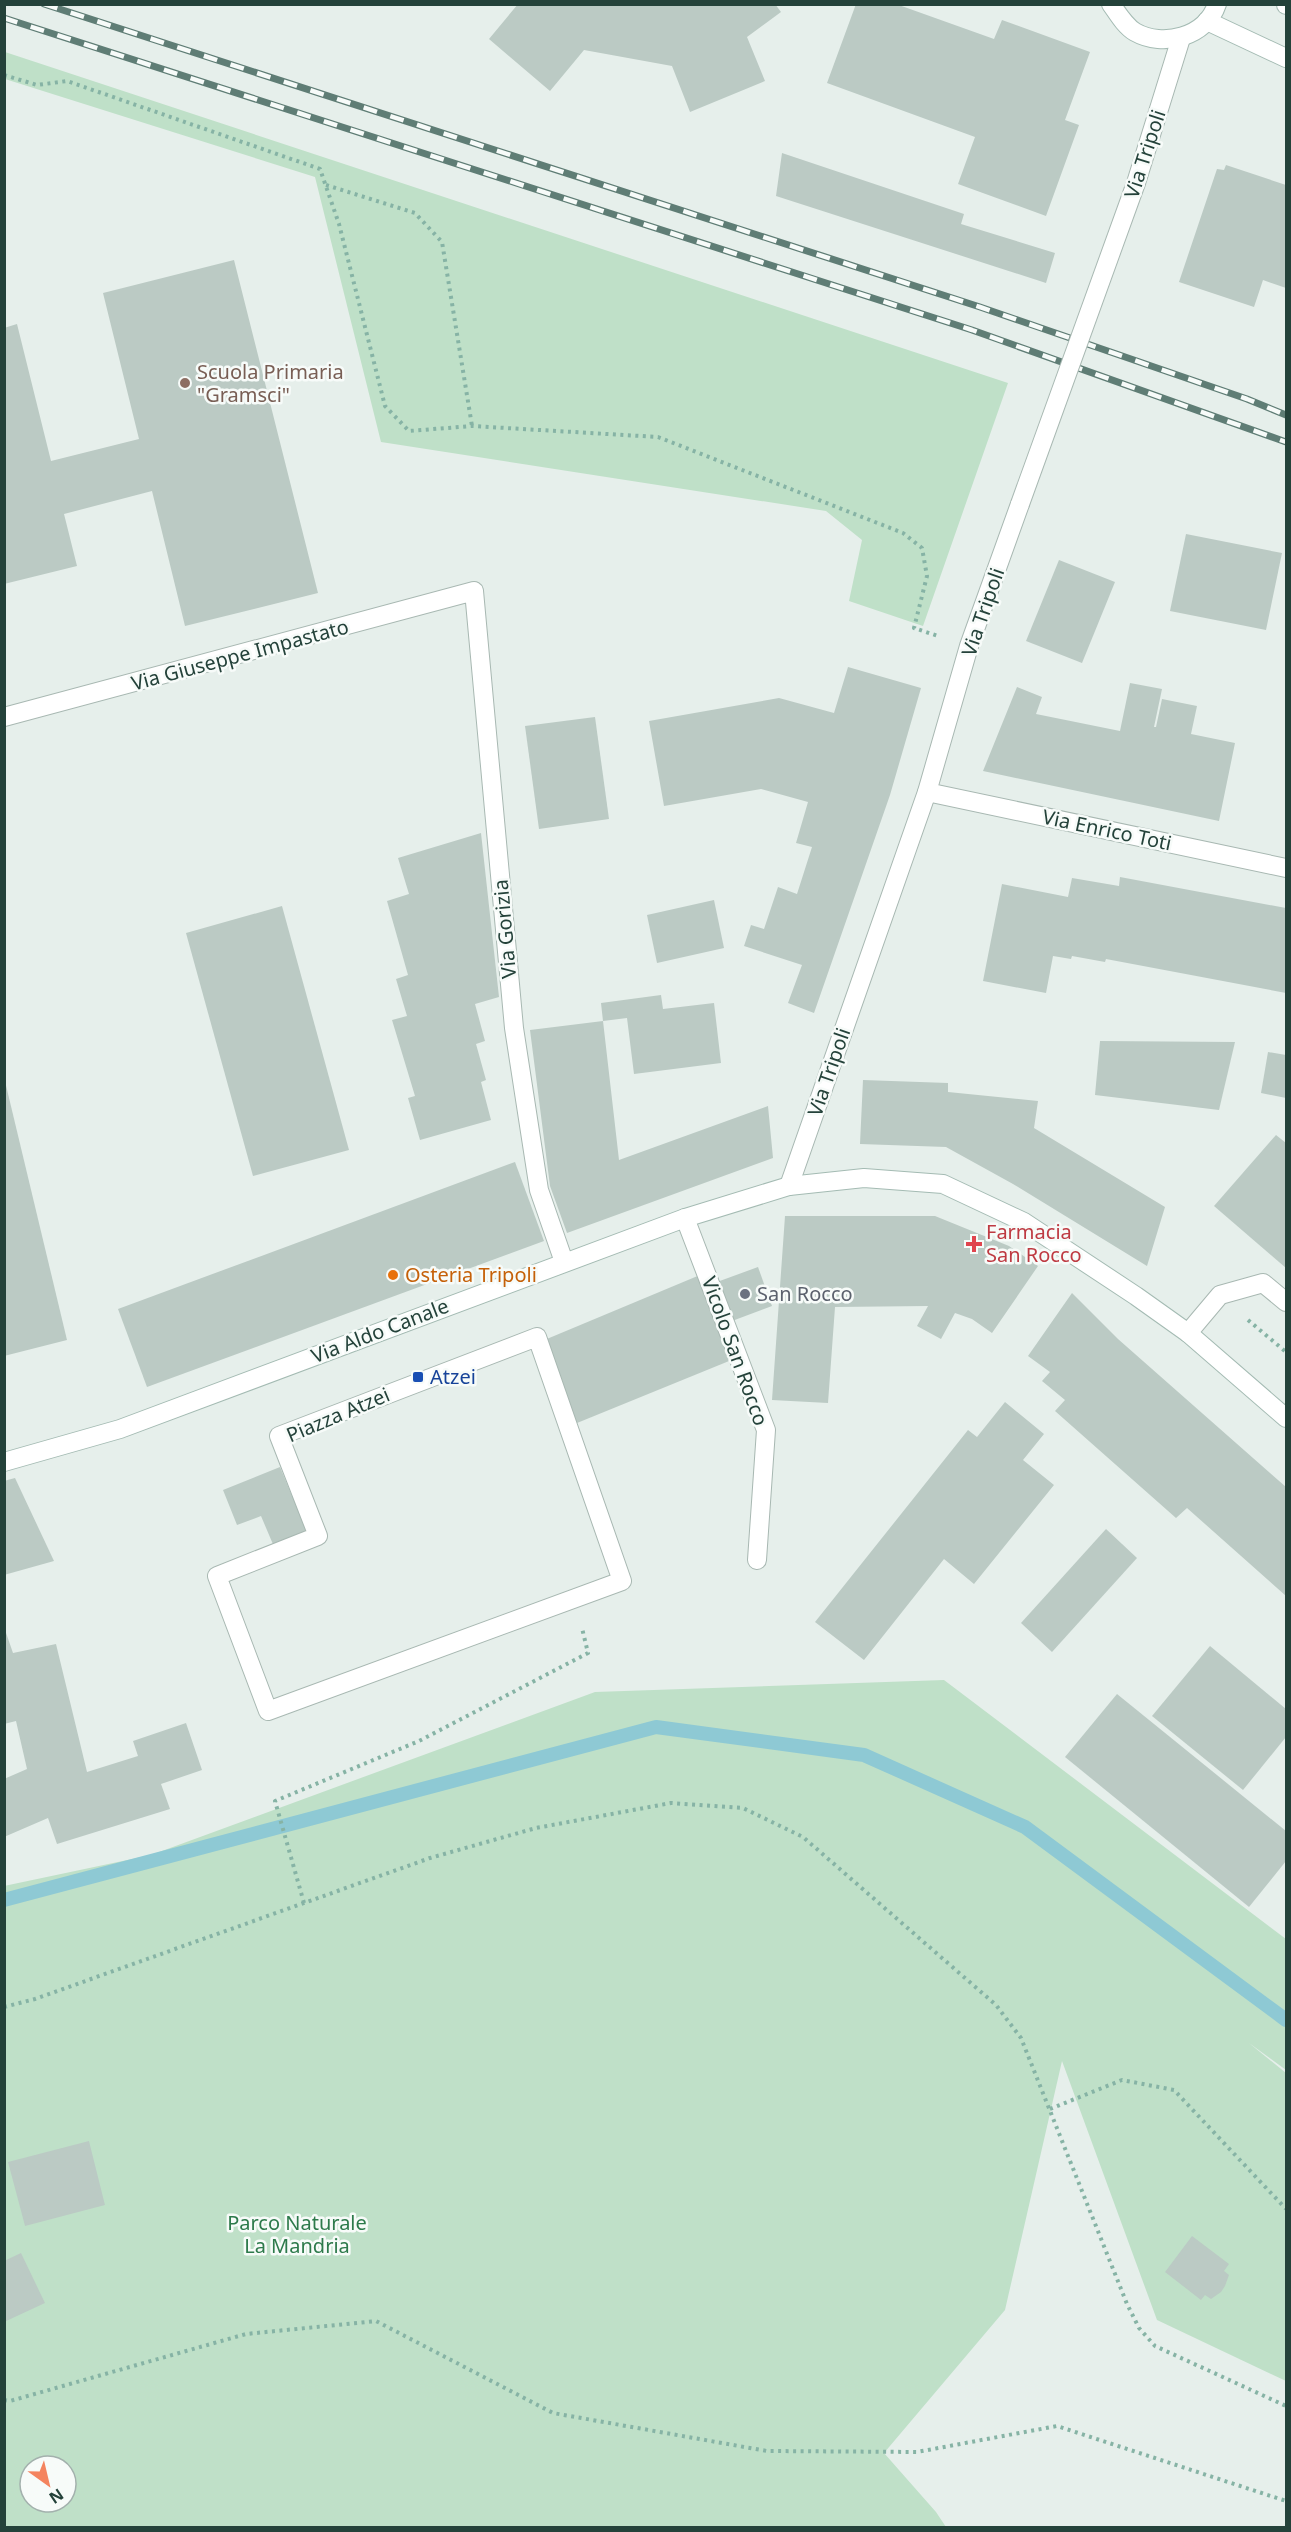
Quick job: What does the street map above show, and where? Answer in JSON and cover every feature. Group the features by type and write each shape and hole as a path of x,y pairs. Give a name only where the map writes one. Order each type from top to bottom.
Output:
{"street":[{"path":"1110,4 1129,28 1137,33 1164,39 1181,38 1195,32 1207,21 1217,4"},
{"path":"1207,21 1287,58"},
{"name":"Via Tripoli","path":"789,1186 927,792 969,646 1136,183 1181,38"},
{"name":"Via Giuseppe Impastato","path":"4,717 474,591"},
{"name":"Via Gorizia","path":"474,591 514,1028 538,1190 564,1262"},
{"name":"Via Enrico Toti","path":"927,792 1287,868"},
{"name":"Via Aldo Canale","path":"4,1462 120,1429 685,1218 789,1186 864,1178 943,1184 1024,1222 1188,1333 1287,1418"},
{"name":"Vicolo San Rocco","path":"685,1218 766,1430 757,1560"},
{"path":"1188,1333 1220,1295 1263,1282 1287,1302"},
{"name":"Piazza Atzei","path":"537,1337 622,1581 574,1599 268,1711 217,1576 318,1536 279,1436 537,1337"}],"path":[{"path":"4,75 37,85 67,81 320,170 339,224 385,406 409,431 472,426 658,438 903,533 922,548 927,576 914,628 939,636"},
{"path":"326,185 415,213 442,242 472,426"},
{"path":"1220,1295 1287,1352"},
{"path":"304,1903 275,1801 419,1741 588,1653 574,1599"},
{"path":"4,2007 46,1995 430,1858 536,1828 671,1803 743,1808 803,1837 996,2005 1022,2038 1100,2240 1139,2328 1155,2346 1287,2406"},
{"path":"1050,2109 1122,2080 1174,2090 1287,2209"},
{"path":"4,2400 10,2401 246,2334 376,2321 553,2413 767,2451 917,2452 1057,2426 1287,2501"}],"green space":[{"path":"5,52 1008,383 923,626 849,601 862,540 826,511 381,442 315,177 5,79"},
{"name":"Parco Naturale La Mandria","path":"944,1680 1286,1939 1286,2070 1249,2043 1286,2073 1286,2381 1157,2320 1062,2061 1005,2310 884,2453 936,2512 946,2527 5,2527 4,1886 151,1855 595,1692"}],"building":[{"path":"518,4 775,4 781,12 747,37 765,81 690,112 672,66 584,50 550,91 489,39"},
{"path":"856,4 896,4 994,39 1002,20 1090,52 1065,120 1079,125 1046,216 958,184 975,137 827,83"},
{"path":"782,153 964,214 961,224 1055,253 1046,283 776,196"},
{"path":"1226,165 1286,185 1286,288 1263,280 1254,307 1179,282 1217,169 1224,170"},
{"path":"234,260 318,593 185,626 152,491 64,514 77,566 4,584 4,328 17,324 51,461 139,439 103,293"},
{"path":"1186,534 1282,553 1266,630 1170,611"},
{"path":"1059,560 1115,582 1082,663 1026,641"},
{"path":"848,667 921,688 890,795 814,1013 788,1003 802,965 744,946 751,925 764,929 778,887 797,894 812,847 796,843 808,802 761,789 664,806 649,721 779,698 834,713"},
{"path":"1130,683 1162,689 1154,727 1156,727 1162,699 1197,706 1191,734 1235,743 1219,821 983,771 1017,687 1042,697 1036,714 1120,731"},
{"path":"595,717 609,819 539,829 525,726"},
{"path":"481,833 499,997 475,1004 485,1041 476,1044 486,1080 481,1082 491,1120 420,1140 408,1098 415,1096 392,1020 407,1016 396,979 408,975 387,901 409,894 398,858"},
{"path":"1120,877 1286,908 1286,993 1106,959 1105,962 1072,956 1071,959 1053,956 1046,993 983,981 1002,884 1068,897 1072,878 1119,886"},
{"path":"714,900 724,948 657,963 647,915"},
{"path":"282,906 349,1150 253,1176 186,933"},
{"path":"661,995 663,1009 714,1003 721,1063 634,1074 627,1018 603,1021 601,1003"},
{"path":"603,1021 619,1160 768,1106 773,1158 567,1233 550,1186 530,1030"},
{"path":"1100,1041 1235,1042 1219,1110 1095,1095"},
{"path":"1268,1052 1286,1055 1286,1098 1261,1093"},
{"path":"4,1077 67,1340 4,1356"},
{"path":"863,1080 948,1083 948,1092 1038,1101 1034,1128 1165,1207 1147,1266 1013,1184 946,1147 860,1144"},
{"path":"1276,1135 1286,1143 1286,1268 1214,1206"},
{"path":"515,1162 544,1241 147,1387 118,1309"},
{"path":"785,1216 935,1216 1009,1246 1038,1266 992,1333 972,1319 955,1313 941,1339 917,1326 928,1306 835,1307 828,1403 772,1400"},
{"name":"San Rocco","path":"758,1267 772,1306 732,1321 717,1282"},
{"path":"700,1275 734,1359 577,1423 542,1341"},
{"path":"1072,1293 1118,1339 1286,1487 1286,1596 1187,1508 1176,1518 1055,1411 1065,1400 1042,1381 1050,1372 1028,1356"},
{"path":"1005,1402 1044,1434 1023,1460 1054,1485 974,1584 944,1559 864,1660 815,1622 968,1430 977,1437"},
{"path":"280,1467 292,1496 299,1493 315,1533 275,1549 261,1516 237,1525 223,1490"},
{"path":"15,1478 54,1561 4,1575 4,1481"},
{"path":"1106,1529 1137,1558 1052,1652 1021,1623"},
{"path":"4,1627 13,1653 56,1644 87,1772 138,1756 133,1741 186,1723 202,1770 161,1784 170,1809 57,1844 48,1818 4,1837 4,1779 27,1769 16,1721 4,1724"},
{"path":"1210,1646 1286,1709 1286,1737 1243,1790 1152,1716"},
{"path":"1117,1694 1286,1831 1286,1861 1249,1907 1065,1757"},
{"path":"89,2141 105,2205 25,2226 8,2162"},
{"path":"1192,2236 1229,2264 1224,2271 1229,2275 1225,2286 1211,2299 1205,2295 1201,2300 1165,2272"},
{"path":"21,2253 45,2303 4,2322 4,2261"}],"waterway":[{"path":"4,1900 656,1727 864,1755 1025,1827 1286,2020"}],"railway":[{"path":"44,4 980,307 1247,399 1286,415"},
{"path":"4,18 972,330 1286,442"}],"place":[{"name":"Scuola Primaria \"Gramsci\"","path":"185,383"},
{"name":"Farmacia San Rocco","path":"974,1244"},
{"name":"Osteria Tripoli","path":"393,1275"},
{"name":"San Rocco","path":"745,1294"},
{"name":"Atzei","path":"418,1377"}]}
